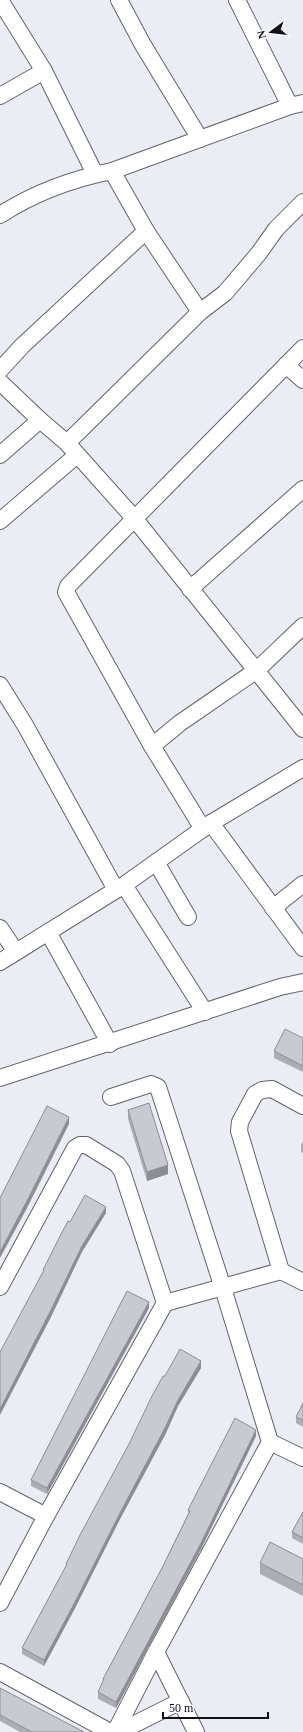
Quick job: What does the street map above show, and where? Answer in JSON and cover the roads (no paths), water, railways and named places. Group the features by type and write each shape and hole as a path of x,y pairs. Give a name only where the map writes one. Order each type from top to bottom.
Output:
{"street":[{"path":"0,0 44,71 95,174"},
{"path":"119,0 143,45 200,139"},
{"path":"0,215 39,192 95,174 112,171 297,104 237,0"},
{"path":"0,96 44,71"},
{"path":"112,171 146,231 200,312"},
{"path":"0,521 72,449 200,312 225,293 259,253 276,229 303,202"},
{"path":"0,370 22,346 146,231"},
{"path":"303,348 134,518 68,586 66,592 152,746 207,826 303,948"},
{"path":"286,365 303,380"},
{"path":"0,382 72,449 134,518 303,729"},
{"path":"0,456 40,420"},
{"path":"190,589 303,489"},
{"path":"152,746 180,723 257,670 303,626"},
{"path":"0,685 120,888 205,1012"},
{"path":"0,962 120,888 207,826 303,768"},
{"path":"156,862 188,917"},
{"path":"273,908 303,884"},
{"path":"0,928 16,952"},
{"path":"48,932 110,1044"},
{"path":"0,1078 110,1044 280,987 303,982"},
{"path":"111,1097 151,1084 158,1087 223,1288 270,1442 156,1652 115,1732"},
{"path":"281,1271 239,1131 240,1122 255,1094 262,1090 272,1089 303,1106"},
{"path":"0,1287 75,1148 80,1145 86,1145 117,1164 122,1171 165,1303"},
{"path":"0,1603 46,1516 165,1303 281,1271 303,1282"},
{"path":"270,1442 303,1458"},
{"path":"0,1492 46,1516"},
{"path":"156,1652 196,1732"},
{"path":"0,1672 110,1732"},
{"path":"119,1732 181,1701"}]}
